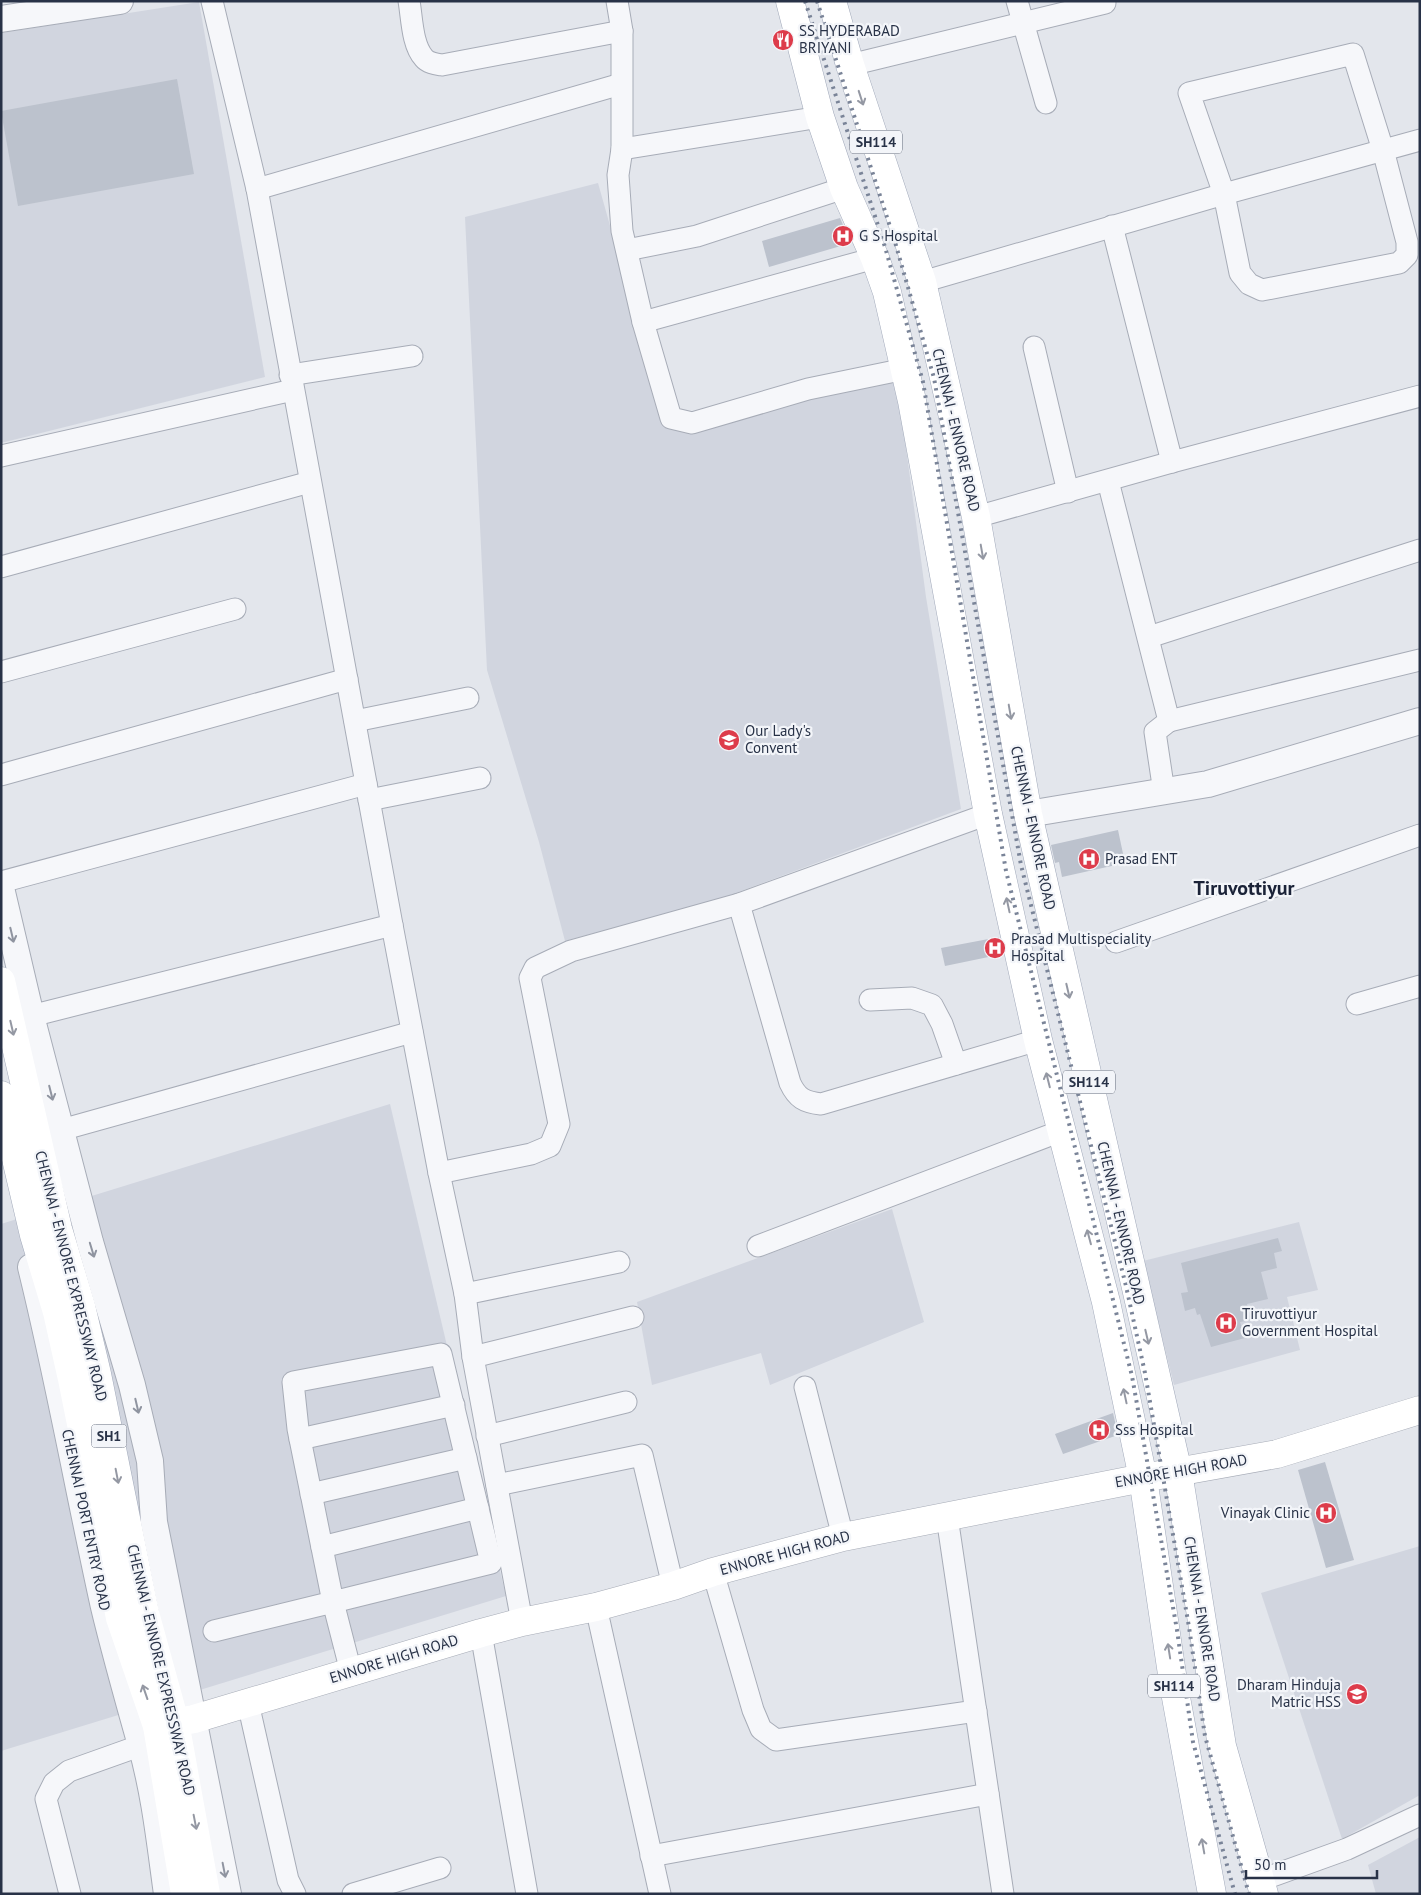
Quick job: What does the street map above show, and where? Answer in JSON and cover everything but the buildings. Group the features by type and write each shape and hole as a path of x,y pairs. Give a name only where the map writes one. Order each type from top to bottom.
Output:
{"main road":[{"name":"SH114","path":"790,1 820,117 844,188 876,258 887,292 903,361 938,532 988,814 1038,1040 1106,1302 1142,1478 1173,1681 1212,1894"},
{"name":"CHENNAI - ENNORE ROAD","path":"832,1 850,65 922,282 976,517 1028,814 1178,1472 1222,1746 1262,1887"},
{"path":"903,361 936,345"},
{"name":"CHENNAI - ENNORE EXPRESSWAY ROAD","path":"1,981 58,1228 81,1306 97,1374 145,1613 165,1730 185,1894"},
{"name":"CHENNAI - ENNORE EXPRESSWAY ROAD","path":"1,1095 34,1234 57,1312 120,1618 165,1730 196,1826 206,1894"},
{"name":"ENNORE HIGH ROAD","path":"165,1730 481,1633 522,1622 596,1608 673,1586 713,1572 844,1537 1142,1478 1277,1454 1420,1410"}],"street":[{"path":"1,19 120,1"},
{"path":"212,1 257,189 412,1032 465,1294 473,1357 522,1622"},
{"path":"409,1 416,42 424,58 430,62 442,65 622,31"},
{"path":"617,1 622,31 622,149 618,175 622,231 643,322 671,418 692,423 903,361"},
{"path":"1017,1 1046,103"},
{"path":"850,65 1105,2"},
{"path":"1353,54 1384,150 1407,242 1407,255 1399,263 1262,290 1249,284 1240,273 1224,194 1189,93 1353,54"},
{"path":"257,189 622,84"},
{"path":"622,149 820,117"},
{"path":"922,282 1224,194 1420,140"},
{"path":"627,250 697,236 844,188"},
{"path":"1112,226 1172,462"},
{"path":"643,322 876,258"},
{"path":"1034,347 1068,492"},
{"path":"1,456 291,382 412,356"},
{"path":"976,517 1172,462 1420,396"},
{"path":"1108,480 1169,721"},
{"path":"1,567 310,482"},
{"path":"1149,636 1420,550"},
{"path":"1,672 235,609"},
{"path":"1164,792 1155,732 1169,721 1420,660"},
{"path":"1,775 347,679"},
{"path":"354,720 468,698"},
{"path":"1028,814 1208,784 1420,721"},
{"path":"1,882 368,792 480,778"},
{"path":"439,1173 531,1154 550,1146 556,1135 559,1124 530,978 535,968 571,951 740,904 988,814"},
{"path":"1116,942 1420,835"},
{"path":"1,888 60,1130 90,1242 132,1385 150,1461 165,1730 228,1894"},
{"path":"740,904 790,1083 796,1096 807,1102 821,1104 1038,1040"},
{"path":"31,1016 392,925"},
{"path":"1357,1004 1420,986"},
{"path":"870,1000 912,998 932,1005 942,1024 956,1064"},
{"path":"60,1130 412,1032"},
{"path":"758,1246 1061,1131"},
{"name":"CHENNAI PORT ENTRY ROAD","path":"1,1146 53,1355 77,1488 119,1672 165,1730 157,1819 167,1894"},
{"path":"465,1294 619,1262"},
{"path":"473,1357 633,1317"},
{"path":"214,1631 333,1602 491,1563 442,1354 294,1382 300,1439 333,1602 351,1672"},
{"path":"805,1388 844,1537"},
{"path":"487,1436 626,1402"},
{"path":"300,1439 454,1405"},
{"path":"497,1485 642,1455 673,1586"},
{"path":"311,1494 466,1458"},
{"path":"322,1546 478,1508"},
{"path":"947,1517 1003,1894"},
{"path":"713,1572 754,1710 762,1729 776,1740 976,1711"},
{"path":"596,1608 660,1894"},
{"path":"481,1633 527,1894"},
{"path":"248,1703 288,1880 295,1894"},
{"path":"70,1894 46,1799 54,1783 69,1771 165,1730"},
{"path":"651,1856 988,1794"},
{"path":"1262,1887 1420,1815"},
{"path":"352,1894 440,1868"}],"shaded area":[{"path":"199,2 265,377 1,443 1,33"},
{"path":"598,183 667,428 896,373 926,597 961,809 717,900 565,941 539,842 487,670 465,217"},
{"path":"390,1104 506,1596 1,1751 1,1224"},
{"path":"892,1209 924,1322 770,1385 761,1353 652,1385 637,1302"},
{"name":"Tiruvottiyur Government Hospital","path":"1299,1222 1318,1290 1287,1297 1300,1350 1174,1385 1143,1261"},
{"name":"Dharam Hinduja Matric HSS","path":"1420,1546 1420,1795 1342,1839 1261,1593"},
{"path":"1420,1837 1420,1894 1376,1894 1368,1865"}],"railway":[{"path":"805,1 885,247 923,382 1006,871 1132,1376 1177,1630 1193,1742 1235,1894"},
{"path":"817,1 895,242 934,378 1021,865 1126,1286 1145,1373 1189,1627 1205,1736 1249,1894"}],"place":[{"name":"SS HYDERABAD BRIYANI","path":"783,40"},
{"name":"G S Hospital","path":"843,236"},
{"name":"Our Lady's Convent","path":"729,740"},
{"name":"Prasad ENT","path":"1089,859"},
{"name":"Prasad Multispeciality Hospital","path":"995,948"},
{"name":"Tiruvottiyur Government Hospital","path":"1226,1323"},
{"name":"Sss Hospital","path":"1099,1430"},
{"name":"Vinayak Clinic","path":"1326,1513"},
{"name":"Dharam Hinduja Matric HSS","path":"1357,1694"}],"district":[{"name":"Tiruvottiyur","path":"1244,888"}]}
